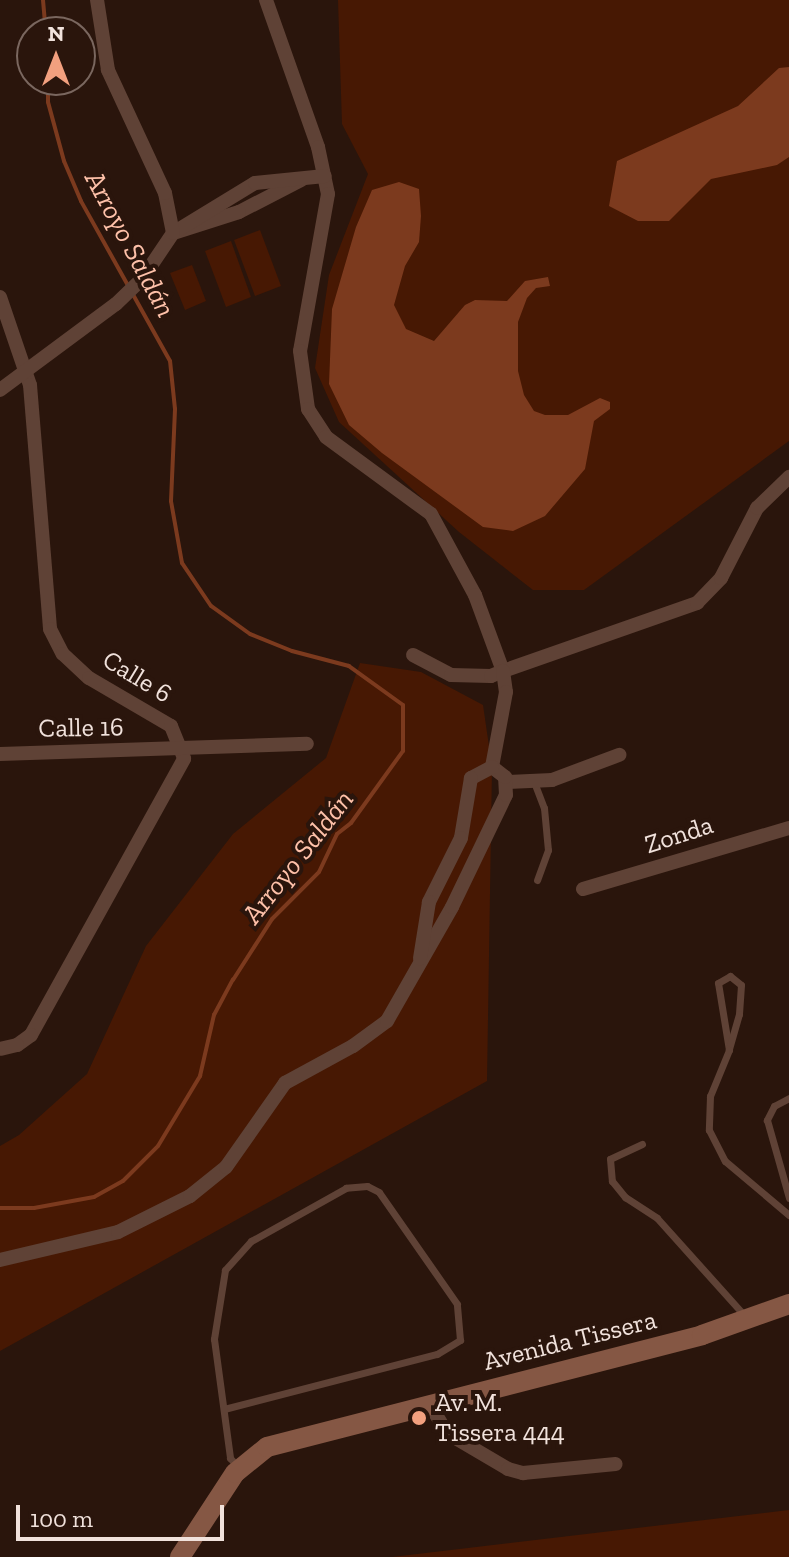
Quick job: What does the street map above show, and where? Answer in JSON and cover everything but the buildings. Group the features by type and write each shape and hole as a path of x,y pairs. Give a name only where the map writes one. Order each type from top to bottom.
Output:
{"main road":[{"name":"Avenida Tissera","path":"180,1557 240,1469 282,1442 748,1322 789,1304"}],"street":[{"path":"97,0 108,70 165,193 173,233"},
{"path":"266,0 325,176 328,205 300,351 308,409 326,437 431,514 475,595 503,671 506,692 492,767"},
{"path":"0,390 116,304 142,279 173,233 255,183 325,176"},
{"name":"Calle 6","path":"0,297 28,372 50,629 71,663 171,726 184,749"},
{"path":"413,655 451,675 491,676 697,603 721,578 757,508 789,477"},
{"name":"Calle 16","path":"0,754 307,744"},
{"path":"0,1049 17,1045 31,1035 179,775 184,749"},
{"path":"506,782 534,782 619,755"},
{"path":"0,1260 118,1232 190,1196 226,1167 285,1083 353,1046 387,1021 491,828 506,782 502,772 492,767"},
{"path":"420,958 429,902 465,819 463,801 471,778 492,767"},
{"path":"465,819 478,828 491,828"},
{"name":"Zonda","path":"583,889 789,828"},
{"path":"429,1403 447,1433 508,1469 523,1473 616,1464"}],"lane":[{"path":"534,782 544,808 548,850 537,880"},
{"path":"729,1050 718,983 730,976 741,985 729,1050 707,1112 714,1147 737,1174 789,1215"},
{"path":"789,1098 774,1106 767,1120 789,1198"},
{"path":"642,1144 610,1159 612,1181 625,1197 657,1218 748,1322"},
{"path":"224,1409 437,1354 460,1340 457,1304 379,1192 367,1186 346,1188 269,1229 236,1255 225,1270 214,1322 224,1409 230,1458 240,1469"}],"shaded area":[{"path":"338,0 789,0 789,441 584,590 533,590 459,532 339,422 315,368 329,275 368,174 342,124"},
{"path":"789,67 789,157 777,165 711,179 669,221 638,221 609,206 617,161 738,106 779,68"},
{"path":"399,182 419,189 421,216 419,242 405,266 394,305 406,329 434,341 465,305 475,300 507,301 525,281 548,277 550,286 536,288 527,298 518,322 518,371 524,395 534,411 545,415 568,415 600,398 610,402 610,409 594,421 585,469 545,516 513,531 483,527 382,453 349,425 329,384 332,309 356,227 372,190"},
{"path":"260,230 281,286 255,296 234,240"},
{"path":"231,241 251,297 226,307 205,251"},
{"path":"192,265 206,301 185,310 170,273"},
{"path":"360,663 421,672 483,705 492,767 487,1081 0,1351 0,1146 19,1135 87,1074 146,946 233,834 326,758"},
{"path":"789,1510 789,1557 392,1557"}],"waterway":[{"name":"Arroyo Saldán","path":"43,0 44,16"},
{"name":"Arroyo Saldán","path":"0,1208 34,1208 94,1197 123,1181 158,1146 200,1076 214,1015 233,980 272,919 319,872 337,834 351,823 403,751 403,705 349,666 292,651 250,634 211,606 182,563 171,501 175,409 170,361 81,201 64,161 48,96"}],"place":[{"name":"Av. M. Tissera 444","path":"419,1418"}]}
